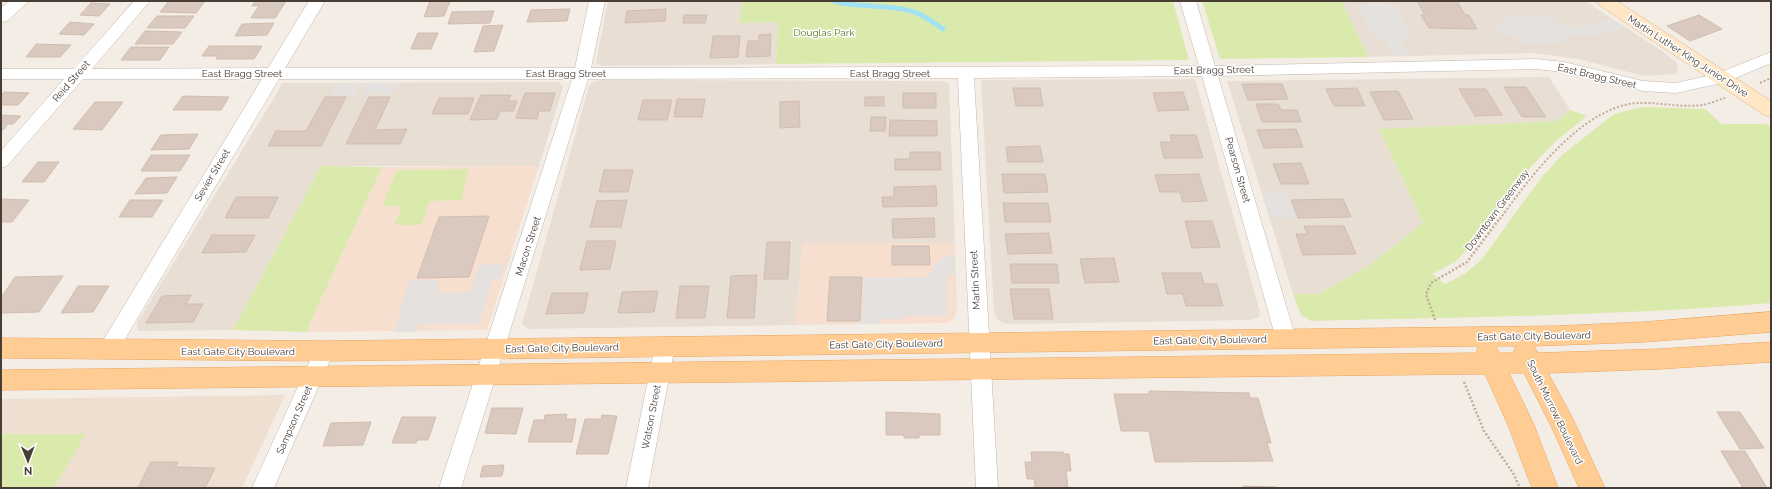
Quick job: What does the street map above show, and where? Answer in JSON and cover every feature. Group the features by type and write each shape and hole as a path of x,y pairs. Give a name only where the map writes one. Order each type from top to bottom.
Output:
{"main road":[{"name":"Martin Luther King Junior Drive","path":"1605,1 1720,78 1771,110"},
{"name":"East Gate City Boulevard","path":"1,348 324,351 1443,336 1517,337 1644,332 1771,322"},
{"path":"1480,337 1521,424 1545,488"},
{"name":"South Murrow Boulevard","path":"1517,337 1563,425 1592,488"},
{"path":"1,380 487,376 660,372 1531,363 1659,359 1771,352"}],"street":[{"path":"1,17 20,1"},
{"name":"Reid Street","path":"1,162 76,74 142,1"},
{"name":"Sevier Street","path":"108,350 317,1"},
{"name":"Macon Street","path":"450,488 487,376 582,72 597,1"},
{"name":"Pearson Street","path":"1188,1 1286,339"},
{"name":"East Bragg Street","path":"1,74 1209,71 1535,64 1564,67 1643,86 1676,88 1720,78 1771,57"},
{"name":"Martin Street","path":"966,72 987,488"},
{"name":"Watson Street","path":"637,488 665,346"},
{"name":"Sampson Street","path":"263,488 324,351"}],"path":[{"name":"Downtown Greenway","path":"1435,321 1426,294 1431,283 1467,262 1480,247 1527,181 1564,142 1608,111 1626,105 1637,103 1702,105 1718,101 1741,91"},
{"path":"1466,387 1484,431 1498,454 1514,472 1520,488"}],"shaded area":[{"path":"608,1 742,1 739,23 778,22 776,64 601,66 596,62"},
{"path":"1342,1 1585,1 1665,53 1676,62 1678,68 1676,74 1644,76 1578,59 1533,53 1368,57"},
{"path":"1365,1 1395,3 1413,37 1402,37 1401,39 1410,55 1394,56 1385,40 1371,33 1356,4 1366,4"},
{"path":"1500,16 1553,17 1559,24 1566,26 1581,26 1612,19 1625,27 1599,35 1562,37 1566,43 1520,44 1514,36 1498,35 1491,24 1503,24 1504,23"},
{"path":"1549,77 1570,110 1557,121 1379,129 1423,223 1371,264 1319,294 1293,294 1227,81"},
{"path":"1195,79 1260,312 1259,317 1251,320 1009,324 1003,323 997,319 994,312 981,80"},
{"path":"601,80 944,81 949,83 955,243 803,243 795,325 529,329 522,324 589,86 593,82"},
{"path":"558,82 563,87 539,166 321,166 233,330 138,331 137,323 283,83"},
{"path":"337,83 362,83 355,96 331,95"},
{"path":"367,83 398,83 393,94 362,94"},
{"path":"539,166 487,330 306,332 382,167"},
{"path":"1263,192 1287,192 1296,218 1271,218"},
{"path":"803,243 955,243 957,311 953,320 948,323 795,325"},
{"path":"955,254 955,273 947,277 947,316 905,316 902,319 883,319 880,324 861,324 863,278 929,277 932,269 943,257"},
{"path":"505,264 501,278 492,281 479,324 419,324 416,332 394,332 401,312 399,309 410,280 439,280 436,291 438,293 468,292 471,290 479,265"},
{"path":"285,395 242,488 1,488 1,399"}],"green space":[{"name":"Douglas Park","path":"742,1 1173,1 1189,60 776,64 778,22 739,23"},
{"path":"1202,1 1342,1 1368,57 1220,59"},
{"path":"1643,107 1705,109 1722,124 1766,124 1771,127 1771,303 1656,311 1483,317 1311,321 1301,315 1293,294 1319,294 1371,264 1423,223 1379,129 1557,121 1570,110 1587,116 1556,141 1525,173 1477,240 1455,262 1432,274 1445,284 1466,273 1482,259 1541,178 1562,155 1614,114"},
{"path":"321,166 382,167 306,332 233,330"},
{"path":"468,169 462,200 430,201 421,225 394,225 403,206 382,206 397,170"},
{"path":"1,434 86,434 54,488 1,488"}],"building":[{"path":"169,1 205,1 196,13 160,12"},
{"path":"255,1 286,1 275,18 251,18 259,6 252,6"},
{"path":"430,1 450,1 444,16 424,17"},
{"path":"1417,1 1457,1 1465,15 1469,15 1477,29 1429,28 1421,15 1425,15"},
{"path":"91,3 110,4 99,16 80,15"},
{"path":"570,9 567,21 527,22 531,10"},
{"path":"666,9 665,21 625,23 627,11"},
{"path":"494,11 490,23 448,24 452,12"},
{"path":"684,15 707,15 705,23 683,23"},
{"path":"1699,15 1722,29 1690,41 1667,26"},
{"path":"157,16 194,16 185,28 147,28"},
{"path":"70,22 94,24 84,35 59,34"},
{"path":"274,23 267,35 235,36 242,24"},
{"path":"503,25 494,51 474,52 483,26"},
{"path":"145,31 182,32 173,44 135,44"},
{"path":"418,33 438,33 431,49 411,49"},
{"path":"771,34 770,56 746,57 748,41 759,41 759,35"},
{"path":"713,36 740,36 738,57 710,58"},
{"path":"36,44 71,45 60,57 26,57"},
{"path":"209,46 262,46 254,59 216,59 218,56 202,56"},
{"path":"131,47 169,47 160,60 121,60"},
{"path":"1242,84 1282,84 1288,99 1248,100"},
{"path":"1504,87 1526,87 1546,117 1522,117"},
{"path":"1013,88 1040,88 1043,106 1016,106"},
{"path":"1357,88 1365,106 1334,106 1326,89"},
{"path":"1459,89 1486,89 1502,115 1475,116"},
{"path":"1398,91 1413,119 1384,120 1370,92"},
{"path":"4,92 29,93 18,105 1,105 1,96"},
{"path":"1183,92 1189,110 1158,111 1153,93"},
{"path":"525,93 555,93 550,111 539,111 537,119 516,118"},
{"path":"903,93 936,93 936,108 903,108"},
{"path":"481,95 511,95 508,101 517,101 513,111 500,111 497,119 470,120"},
{"path":"183,96 229,97 221,110 173,110"},
{"path":"325,97 346,97 321,146 268,146 276,131 306,131"},
{"path":"369,97 390,97 375,130 407,129 400,144 346,144"},
{"path":"865,97 884,97 884,106 865,106"},
{"path":"439,98 474,98 468,114 432,114"},
{"path":"677,99 705,99 702,117 674,117"},
{"path":"643,100 672,100 667,120 638,120"},
{"path":"799,101 800,127 780,128 780,102"},
{"path":"95,102 123,102 102,130 73,129"},
{"path":"1256,104 1278,104 1281,110 1297,110 1301,122 1262,122"},
{"path":"1,115 21,116 13,124 8,124 3,130 1,130"},
{"path":"871,117 886,117 885,131 870,131"},
{"path":"890,120 937,121 937,136 889,136"},
{"path":"1296,129 1303,147 1264,148 1257,130"},
{"path":"198,134 189,149 151,150 161,135"},
{"path":"1170,135 1196,135 1203,158 1164,158 1160,142 1172,142"},
{"path":"1040,146 1043,162 1008,162 1006,147"},
{"path":"910,152 940,152 941,170 895,170 895,159 910,159"},
{"path":"151,155 190,155 180,171 141,171"},
{"path":"38,162 59,162 44,182 22,182"},
{"path":"1301,163 1309,184 1281,184 1273,164"},
{"path":"604,170 633,170 628,192 599,192"},
{"path":"1002,174 1045,174 1048,192 1004,193"},
{"path":"1199,174 1207,201 1183,202 1180,192 1160,192 1155,175"},
{"path":"177,177 167,193 135,194 146,178"},
{"path":"936,186 937,206 883,207 882,197 894,197 894,187"},
{"path":"236,197 278,197 268,218 225,218"},
{"path":"1,199 29,200 12,222 1,222"},
{"path":"1343,199 1351,217 1298,218 1291,200"},
{"path":"130,200 163,200 152,217 119,217"},
{"path":"627,200 621,227 590,227 597,201"},
{"path":"1003,203 1048,203 1051,222 1005,222"},
{"path":"489,216 469,277 417,278 439,217"},
{"path":"934,218 935,237 893,238 892,219"},
{"path":"1185,221 1212,221 1220,247 1192,248"},
{"path":"1304,226 1344,226 1356,254 1303,255 1296,234 1307,234"},
{"path":"1049,233 1052,253 1008,254 1005,234"},
{"path":"212,235 255,235 246,252 202,253"},
{"path":"587,241 616,241 610,269 580,270"},
{"path":"767,242 790,242 788,279 764,279"},
{"path":"892,246 929,246 930,265 892,265"},
{"path":"1114,258 1119,282 1085,283 1080,259"},
{"path":"1010,264 1057,264 1059,283 1012,283"},
{"path":"1162,273 1201,273 1204,284 1217,284 1223,306 1186,306 1183,294 1167,294"},
{"path":"757,275 754,318 727,318 731,276"},
{"path":"63,276 39,312 1,313 1,298 15,277"},
{"path":"830,277 862,277 860,321 827,321"},
{"path":"78,286 109,286 93,312 61,313"},
{"path":"680,286 709,286 705,318 676,318"},
{"path":"1010,289 1049,289 1053,319 1014,319"},
{"path":"658,291 654,312 618,313 622,292"},
{"path":"552,293 588,293 584,313 546,314"},
{"path":"191,295 186,304 203,304 193,322 146,323 162,296"},
{"path":"1149,391 1249,393 1250,398 1258,398 1271,443 1267,443 1273,461 1155,462 1149,431 1121,431 1114,394 1149,394"},
{"path":"492,408 523,408 516,434 485,433"},
{"path":"886,412 940,414 940,435 919,435 919,438 904,438 904,435 886,435"},
{"path":"1717,412 1740,412 1764,448 1740,449"},
{"path":"567,414 566,419 576,419 572,442 528,442 534,420 544,420 545,415"},
{"path":"602,415 617,416 608,454 576,454 585,419 601,419"},
{"path":"402,417 436,417 428,440 417,440 416,443 392,443"},
{"path":"371,422 363,445 323,446 331,423"},
{"path":"1721,451 1745,451 1767,488 1743,488"},
{"path":"1031,452 1063,452 1064,454 1069,454 1071,471 1066,471 1068,488 1035,488 1034,479 1027,479 1025,462 1032,462"},
{"path":"151,462 178,462 175,467 215,468 205,488 138,488"},
{"path":"504,465 502,476 480,477 483,466"},
{"path":"1243,486 1277,487 1277,488 1244,488"}],"waterway":[{"path":"834,1 855,5 899,8 919,14 943,29"}]}
